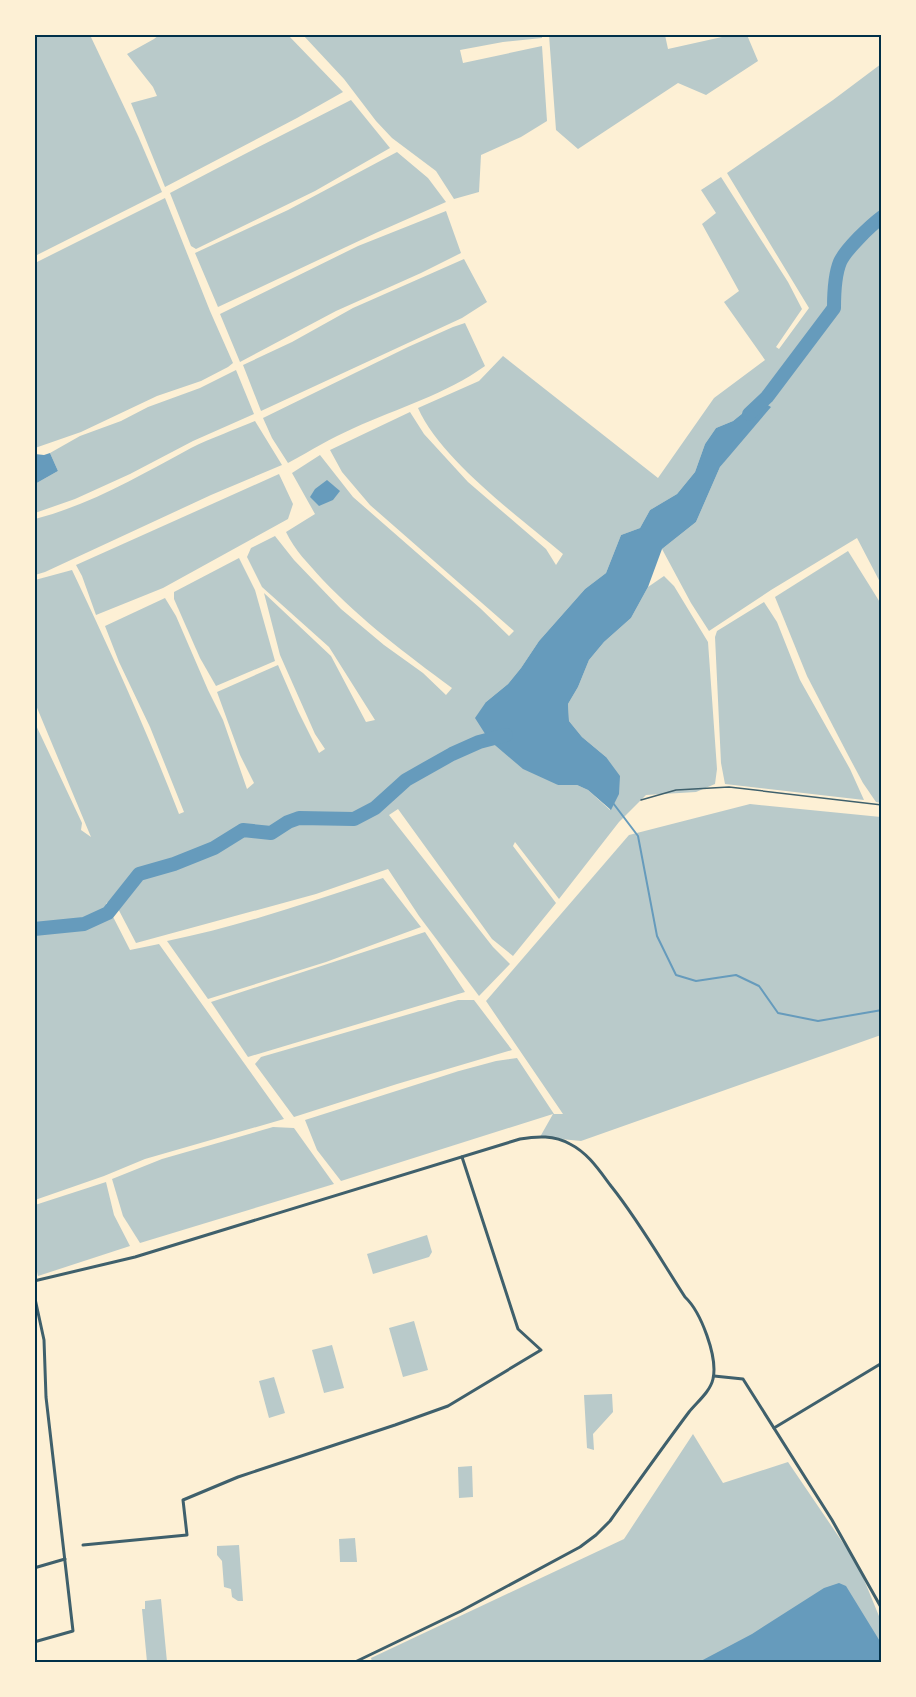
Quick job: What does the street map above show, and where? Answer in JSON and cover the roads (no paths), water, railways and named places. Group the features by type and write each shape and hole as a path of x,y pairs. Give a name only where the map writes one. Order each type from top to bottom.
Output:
{"street":[{"path":"34,1281 135,1257 520,1139 538,1136 562,1140 590,1159 631,1211 700,1319 712,1352 714,1376 710,1388 610,1521 596,1535 580,1547 461,1611 355,1662"},
{"path":"83,1545 187,1535 183,1500 237,1477 448,1406 541,1350 518,1329 462,1157"},
{"path":"34,1294 44,1340 46,1398 73,1631 34,1642"},
{"path":"774,1428 882,1363"},
{"path":"714,1376 743,1379 832,1520 882,1609"},
{"path":"34,1568 65,1559"}],"lane":[{"path":"641,800 676,790 729,787 882,805"}],"water":[{"path":"759,400 771,407 720,467 696,522 662,549 648,587 631,618 604,642 589,660 568,704 569,721 582,737 606,757 620,776 619,794 611,810 588,790 577,785 558,785 523,769 489,740 475,718 486,702 508,684 539,641 585,589 606,573 621,535 640,528 650,510 677,494 695,472 705,444 716,428 733,421"},
{"path":"50,453 58,471 35,484 35,454"},
{"path":"327,480 340,491 333,500 319,506 310,497 315,489"},
{"path":"839,1583 846,1586 881,1643 881,1662 699,1662 752,1634 824,1588"}],"waterway":[{"path":"749,414 767,397 834,308 836,278 840,262 859,238 882,217"},
{"path":"34,929 84,924 108,913 139,874 174,864 214,848 243,830 271,833 299,818 354,819 375,808 406,780 452,754 479,742 506,735"},
{"path":"613,803 638,836 657,936 676,975 696,981 736,975 759,986 778,1013 818,1021 882,1010"}]}
